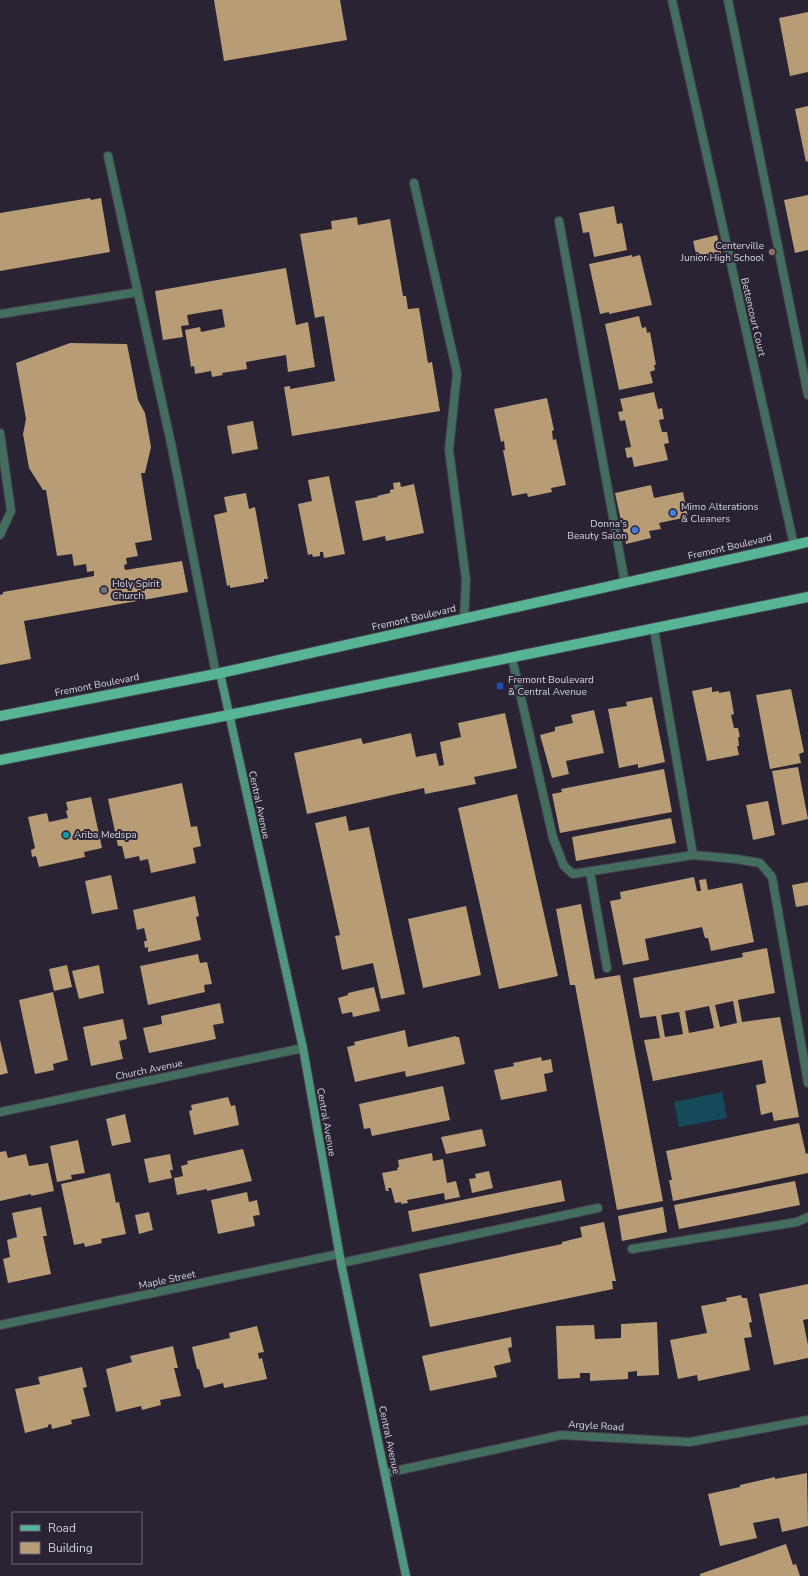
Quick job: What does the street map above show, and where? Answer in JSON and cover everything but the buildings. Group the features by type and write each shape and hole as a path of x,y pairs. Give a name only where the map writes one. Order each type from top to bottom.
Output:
{"main road":[{"name":"Fremont Boulevard","path":"0,716 218,673 808,542"},
{"path":"0,760 512,658 808,597"},
{"name":"Central Avenue","path":"218,673 229,715 303,1048 339,1254 386,1473 406,1576"}],"street":[{"name":"Bettencourt Court","path":"672,0 794,545"},
{"path":"728,0 808,395"},
{"path":"108,156 172,448 218,673"},
{"path":"414,183 457,373 449,450 466,580 464,619"},
{"path":"559,221 625,583"},
{"path":"0,314 138,292"},
{"path":"0,434 11,511 0,535"},
{"path":"654,628 693,854"},
{"path":"512,658 554,838 564,866 573,874 693,854 736,859 760,864 772,877 808,1083"},
{"path":"590,872 607,968"},
{"name":"Church Avenue","path":"0,1112 303,1048"},
{"path":"341,1263 598,1208"},
{"path":"632,1249 797,1222 808,1217"},
{"name":"Maple Street","path":"0,1325 339,1254"},
{"name":"Argyle Road","path":"386,1473 560,1434 690,1442 808,1420"}],"water":[{"path":"722,1092 727,1118 679,1127 674,1102"}],"place":[{"name":"Centerville Junior High School","path":"772,252"},
{"name":"Mimo Alterations & Cleaners","path":"673,513"},
{"name":"Donna's Beauty Salon","path":"635,530"},
{"name":"Holy Spirit Church","path":"104,590"},
{"name":"Fremont Boulevard & Central Avenue","path":"500,686"},
{"name":"Ariba Medspa","path":"66,835"}]}
